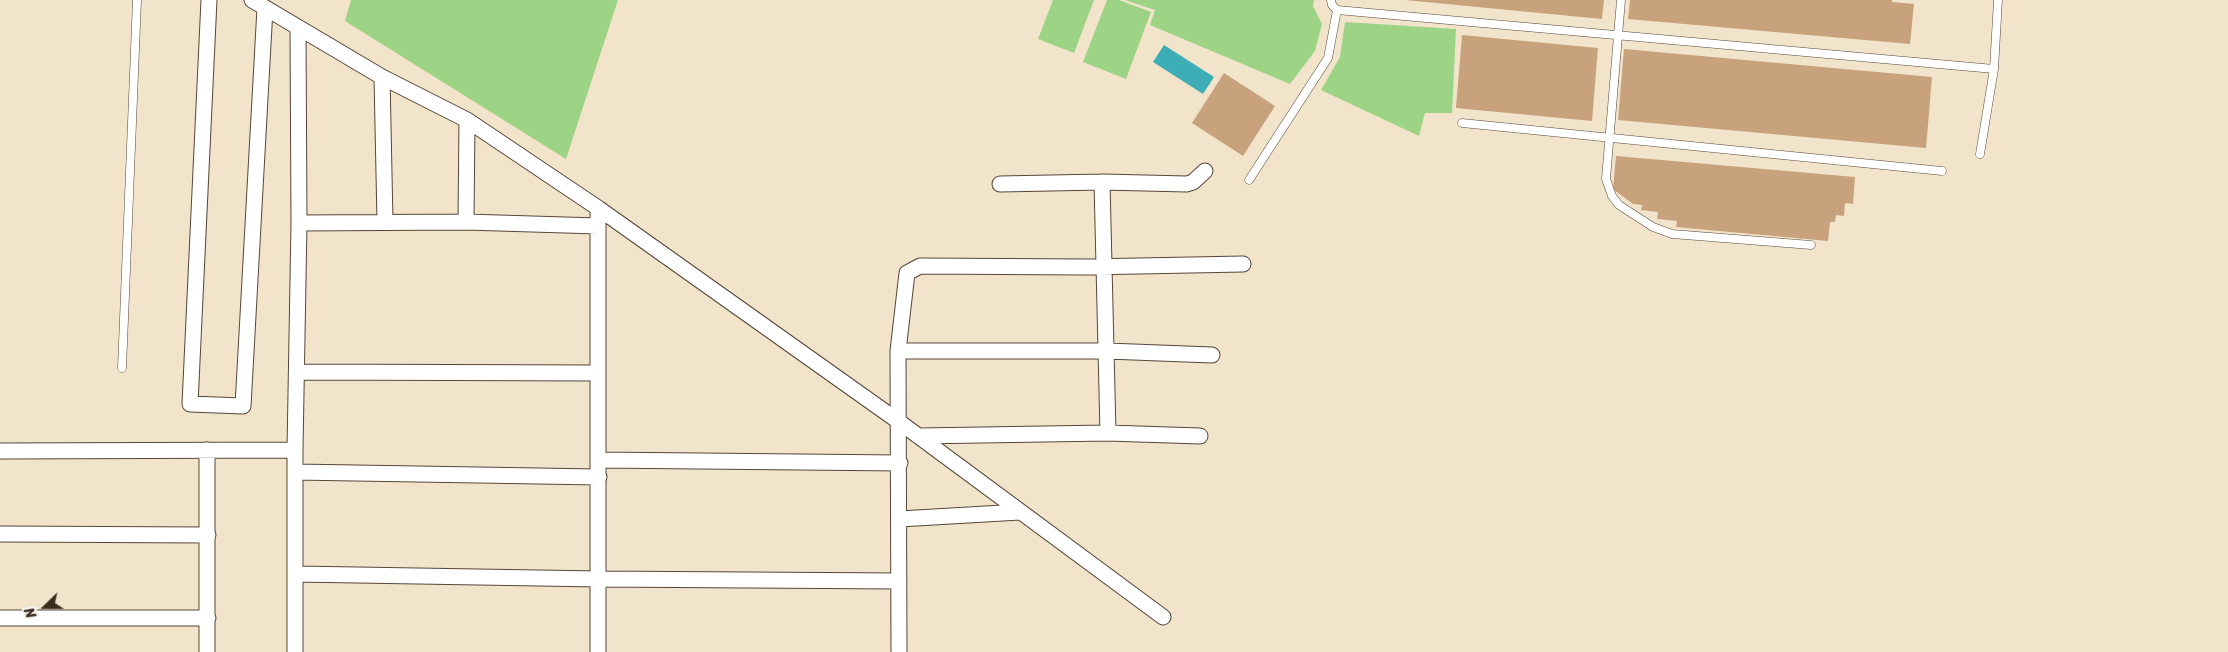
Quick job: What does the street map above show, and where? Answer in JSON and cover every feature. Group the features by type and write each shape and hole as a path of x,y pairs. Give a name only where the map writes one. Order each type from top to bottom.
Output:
{"street":[{"path":"209,0 190,404 243,406 258,4 382,77 467,120 598,208 898,421 1163,617"},
{"path":"295,652 294,450 297,372 298,28"},
{"path":"382,77 385,222"},
{"path":"466,222 467,120"},
{"path":"1000,184 1102,182 1187,184 1193,182 1205,172"},
{"path":"1102,182 1108,433"},
{"path":"598,208 598,652"},
{"path":"298,223 466,222 598,226"},
{"path":"899,652 900,463 898,351 907,273 920,266 1104,267 1243,264"},
{"path":"898,351 1107,351 1212,355"},
{"path":"297,372 597,373"},
{"path":"918,436 1108,433 1200,436"},
{"path":"207,450 207,652"},
{"path":"1,451 294,450"},
{"path":"599,460 900,463"},
{"path":"295,472 599,477"},
{"path":"899,519 1020,512"},
{"path":"0,534 208,535"},
{"path":"296,574 899,581"},
{"path":"0,618 208,618"}],"lane":[{"path":"122,368 137,0"},
{"path":"1331,0 1332,5 1337,10 1994,69"},
{"path":"1621,0 1606,179 1612,196 1619,205 1653,227 1672,234 1811,245"},
{"path":"1980,154 1994,69 1998,0"},
{"path":"1250,180 1328,58 1337,10"},
{"path":"1462,123 1942,171"}],"green space":[{"path":"351,0 618,0 566,159 345,21"},
{"path":"1053,0 1094,0 1074,53 1038,39"},
{"path":"1107,0 1119,0 1151,12 1126,79 1083,62"},
{"path":"1125,0 1314,0 1313,6 1322,24 1315,51 1290,84 1150,25 1155,10"},
{"path":"1345,22 1456,29 1452,113 1425,113 1419,136 1321,90 1340,57"}],"water":[{"path":"1164,45 1214,77 1203,94 1153,62"}],"building":[{"path":"1405,0 1604,0 1602,19"},
{"path":"1630,0 1892,0 1892,2 1914,4 1910,44 1628,19"},
{"path":"1462,35 1598,48 1592,121 1456,108"},
{"path":"1624,49 1932,77 1926,148 1618,120"},
{"path":"1224,73 1275,106 1243,156 1192,123"},
{"path":"1616,156 1855,177 1853,204 1845,203 1844,216 1836,215 1835,222 1830,222 1828,241 1676,227 1677,221 1657,219 1658,212 1641,210 1642,205 1633,204 1613,189"}]}
